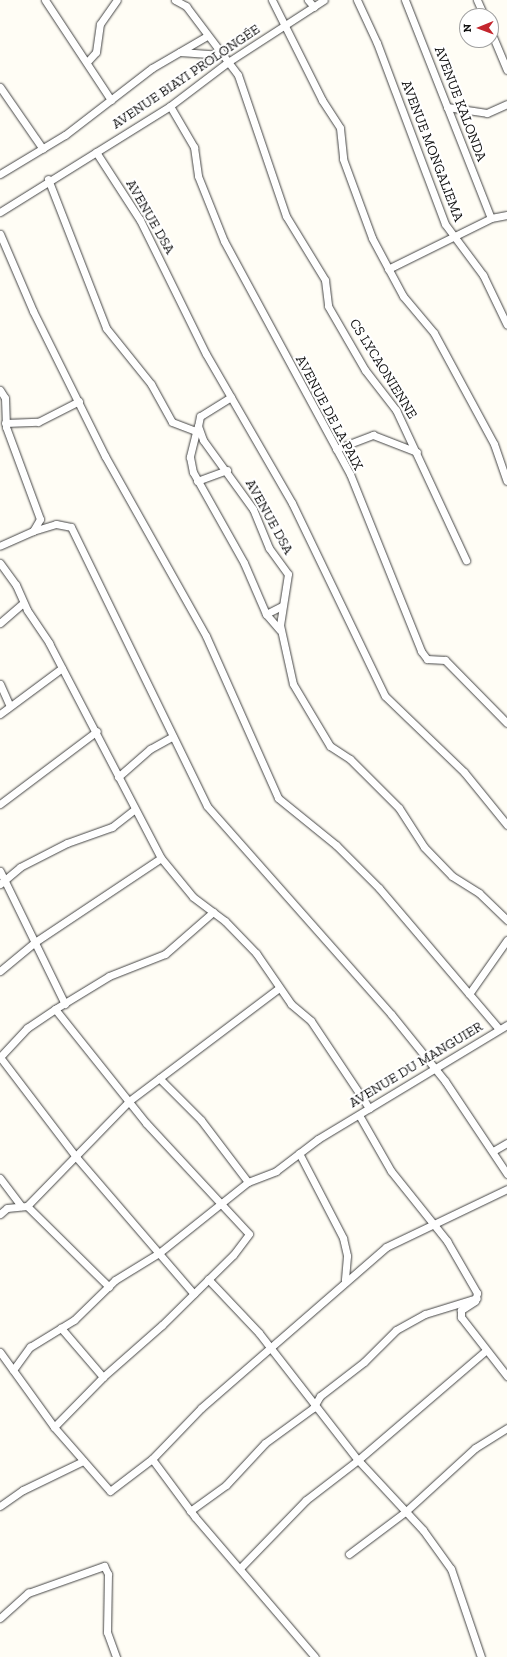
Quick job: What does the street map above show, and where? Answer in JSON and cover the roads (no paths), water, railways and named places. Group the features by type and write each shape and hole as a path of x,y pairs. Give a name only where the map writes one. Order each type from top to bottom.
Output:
{"street":[{"path":"45,0 111,100"},
{"path":"87,62 96,52 100,24 117,0"},
{"name":"CS LYCAONIENNE","path":"175,0 186,6 241,82 286,216 325,280 328,306 365,370 396,410 417,452 466,560"},
{"path":"272,0 340,128 342,151 350,179 372,238 403,296 434,333 494,444 507,481"},
{"path":"308,0 314,7"},
{"name":"AVENUE BIAYI PROLONGÉE","path":"0,212 48,179 96,152 170,106 228,62 285,27 324,0"},
{"name":"AVENUE MONGALIEMA","path":"357,0 377,43 445,224 484,275 507,325"},
{"name":"AVENUE KALONDA","path":"405,0 491,218"},
{"path":"0,174 17,161 43,149 111,100 152,68 207,36"},
{"path":"498,48 507,70"},
{"path":"180,52 222,55"},
{"path":"0,87 43,149"},
{"path":"447,107 487,113 507,104"},
{"name":"AVENUE DE LA PAIX","path":"170,106 194,147 198,176 224,241 336,449 421,651 427,659 445,660 507,723"},
{"name":"AVENUE DSA","path":"96,152 140,220 231,397 292,503 384,696 464,772 507,825"},
{"path":"48,179 106,328 151,384 172,422 197,429"},
{"path":"388,269 491,218 507,215"},
{"path":"0,234 121,486 173,573 206,636 278,798 301,814 368,877 499,1029"},
{"path":"0,390 5,398 5,423 39,510 38,525 33,531"},
{"path":"231,397 200,416 190,458 198,481 244,563 266,614 280,630"},
{"path":"5,423 38,422 79,401"},
{"name":"AVENUE DSA","path":"197,429 203,440 227,470 253,509 269,548 288,574 282,606 280,630 288,650 289,676 326,740 399,808 424,847 447,871 479,893 507,920"},
{"path":"336,449 373,435 417,452"},
{"path":"198,481 227,470"},
{"path":"0,546 33,531 62,524 75,533 174,736 196,786 222,828 391,1014 435,1070 507,1174"},
{"path":"0,563 16,585 23,603 62,668 96,731 134,810 161,858 187,891 213,912 256,953 291,1004 311,1021 369,1108"},
{"path":"0,623 23,603"},
{"path":"266,614 282,606"},
{"path":"0,714 62,668"},
{"path":"0,684 10,706"},
{"path":"0,804 96,731"},
{"path":"118,777 150,749 174,736"},
{"path":"2,881 20,867 67,843 112,827 134,810"},
{"path":"0,971 35,942 161,858"},
{"path":"0,871 2,881 66,1004"},
{"path":"194,1294 77,1158 0,1057 27,1028 108,976 165,954 213,912"},
{"path":"469,994 507,940"},
{"path":"0,1214 24,1206 77,1158 129,1101 159,1078 201,1051 279,988"},
{"path":"54,1428 103,1377 194,1294 249,1234 222,1202 176,1157 55,1009"},
{"name":"AVENUE DU MANGUIER","path":"13,1370 30,1347 61,1328 109,1287 159,1252 248,1182 276,1171 299,1153 369,1108 435,1070 507,1025"},
{"path":"159,1078 201,1120 248,1182"},
{"path":"359,1115 391,1171 434,1226 458,1260 477,1298"},
{"path":"493,1152 507,1143"},
{"path":"299,1153 343,1238 347,1256 345,1280"},
{"path":"0,1178 24,1206 109,1287"},
{"path":"0,1352 54,1428 110,1490 152,1459 193,1416 345,1280 395,1240 434,1226 507,1189"},
{"path":"208,1279 316,1404 358,1460 405,1512 424,1530 451,1569 481,1657"},
{"path":"477,1298 461,1310 461,1317 485,1351 507,1376"},
{"path":"190,1511 238,1474 265,1443 316,1404 320,1396 364,1362 396,1330 425,1314 477,1298"},
{"path":"61,1328 103,1377"},
{"path":"240,1568 306,1500 358,1460 485,1351"},
{"path":"349,1554 405,1512 475,1448 507,1428"},
{"path":"152,1459 190,1511 315,1657"},
{"path":"0,1506 23,1490 83,1461"},
{"path":"0,1618 28,1593 104,1566 108,1574 107,1632 116,1657"}]}
